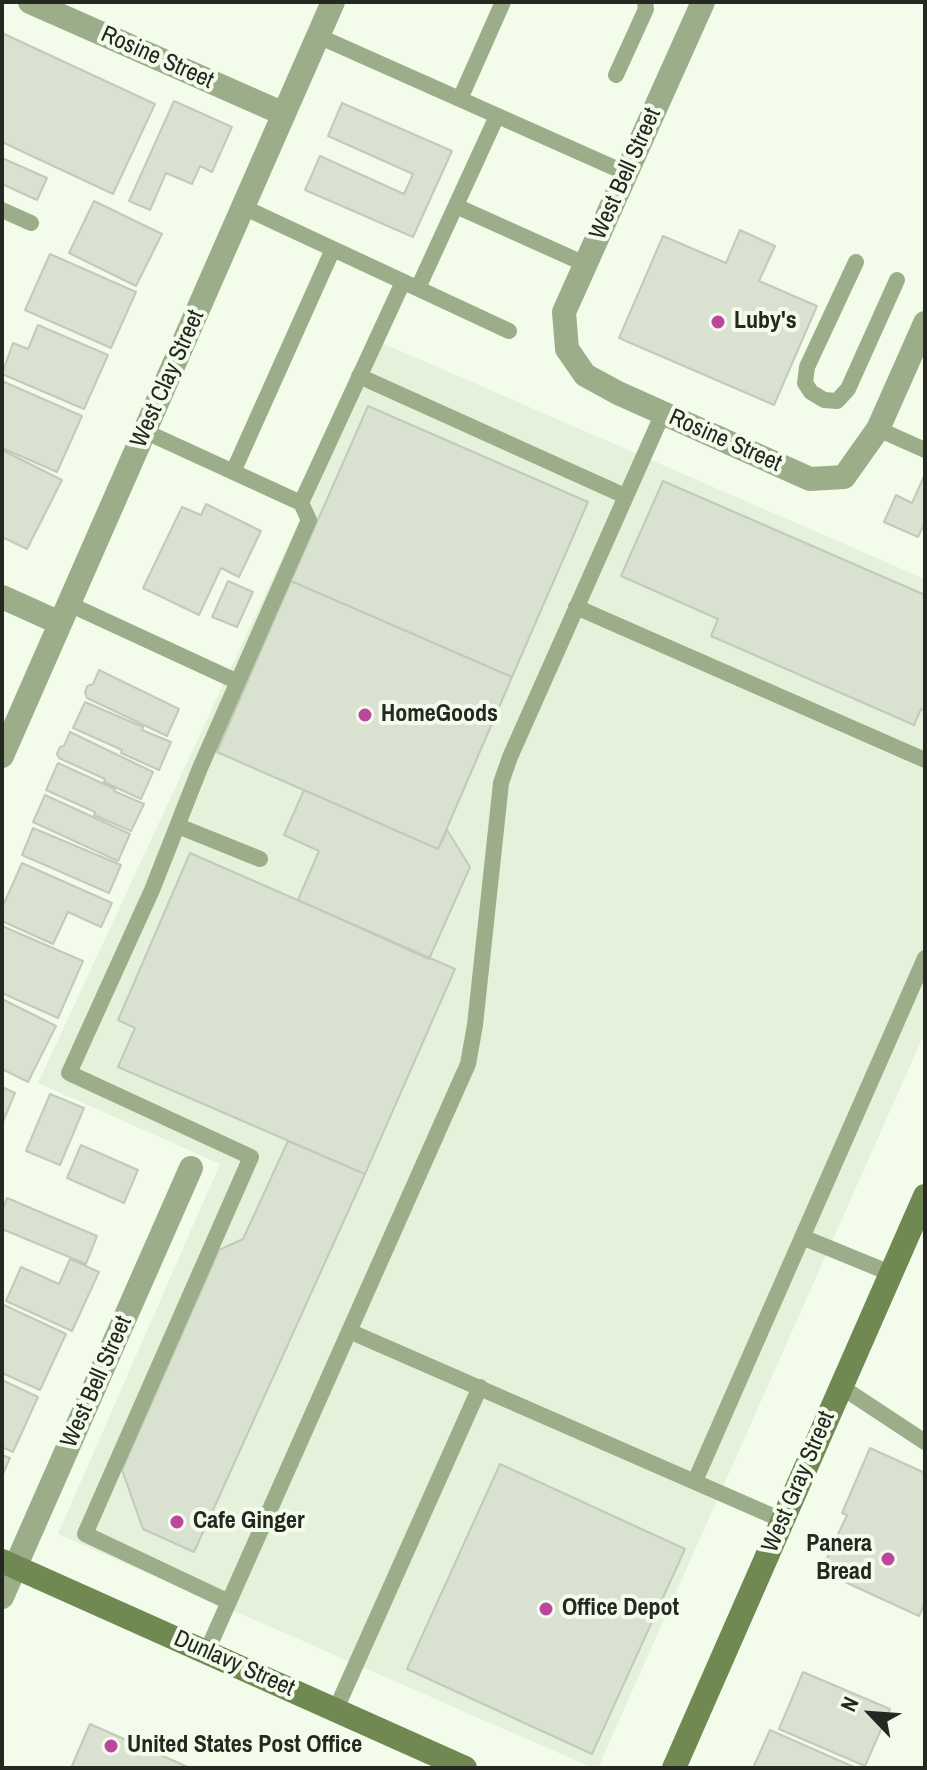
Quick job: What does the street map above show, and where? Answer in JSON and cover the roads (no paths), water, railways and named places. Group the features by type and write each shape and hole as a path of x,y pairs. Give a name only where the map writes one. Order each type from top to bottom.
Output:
{"main road":[{"name":"West Gray Street","path":"674,1768 925,1196"},
{"name":"Dunlavy Street","path":"9,1564 465,1768"}],"street":[{"name":"Rosine Street","path":"30,2 284,114"},
{"name":"West Clay Street","path":"2,756 333,2"},
{"name":"West Bell Street","path":"567,349 564,312 703,2"},
{"path":"878,429 925,323"},
{"name":"Rosine Street","path":"567,349 585,375 618,393 810,479 844,477 878,429"},
{"path":"2,597 64,614"},
{"name":"West Bell Street","path":"2,1597 9,1564 191,1168"}],"lane":[{"path":"460,99 503,2"},
{"path":"616,75 646,9 645,2"},
{"path":"318,36 626,173"},
{"path":"301,503 359,376 456,206 497,116"},
{"path":"456,206 585,264"},
{"path":"243,207 509,331"},
{"path":"2,210 31,223"},
{"path":"233,472 333,249"},
{"path":"856,262 807,367 805,383 811,392 824,400 837,401 848,389 897,280"},
{"path":"359,376 625,496"},
{"path":"207,1651 468,1064 475,1025 501,783 663,413"},
{"path":"878,429 925,450"},
{"path":"144,431 301,503 309,520 200,768 152,890 69,1073 251,1157 85,1534 229,1602"},
{"path":"576,607 925,760"},
{"path":"64,614 238,682"},
{"path":"178,826 260,859"},
{"path":"695,1481 925,958"},
{"path":"802,1237 890,1273"},
{"path":"349,1331 782,1520"},
{"path":"840,1386 925,1442"},
{"path":"336,1709 480,1387"}],"place":[{"name":"Luby's","path":"718,322"},
{"name":"HomeGoods","path":"365,715"},
{"name":"Cafe Ginger","path":"177,1522"},
{"name":"Panera Bread","path":"888,1559"},
{"name":"Office Depot","path":"546,1609"},
{"name":"United States Post Office","path":"111,1746"}]}
